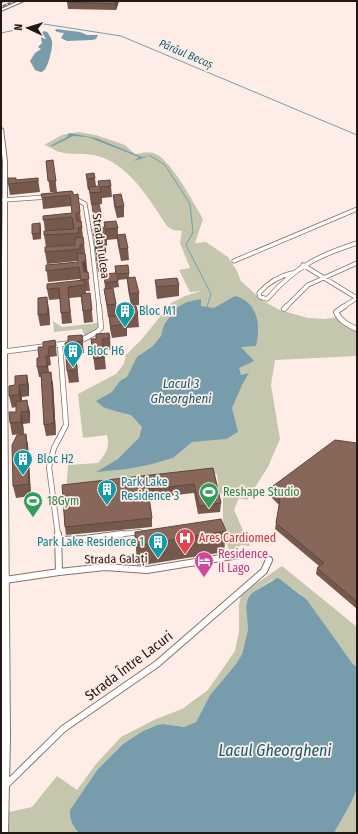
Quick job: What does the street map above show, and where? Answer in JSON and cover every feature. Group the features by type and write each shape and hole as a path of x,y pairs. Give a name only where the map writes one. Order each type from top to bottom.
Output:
{"main road":[{"path":"1,11 22,1"}],"street":[{"path":"1,129 4,200 2,220 3,562 5,580 4,833"},
{"name":"Strada Tulcea","path":"2,351 60,345 82,340 100,330 98,297 84,204 76,198 67,196"},
{"path":"4,200 51,197"},
{"path":"234,261 357,209"},
{"path":"292,273 270,281 259,293 259,295 262,298 267,299 292,273 303,265 324,255 357,243"},
{"path":"284,309 308,285 357,263"},
{"path":"303,265 357,298 336,312 338,317 357,329"},
{"path":"59,572 58,540 49,467 55,444 64,432 66,425 60,345"},
{"name":"Strada Galați","path":"58,540 85,539 148,531"},
{"name":"Strada Galați","path":"5,580 105,567 147,570 245,554"},
{"name":"Strada Între Lacuri","path":"3,788 63,729 157,664 264,571 269,560"}],"green space":[{"path":"78,132 96,135 125,145 135,154 153,153 160,156 181,182 203,219 195,243 206,242 228,257 237,271 241,281 263,301 280,310 308,318 325,319 338,317 357,329 357,356 275,360 271,385 280,439 268,467 247,500 239,498 234,510 250,546 241,545 235,549 229,549 223,533 223,494 219,493 217,474 66,491 68,465 98,463 108,447 107,435 83,438 78,394 116,374 124,364 126,355 142,339 171,303 185,296 201,291 190,292 179,270 190,268 180,243 182,231 173,230 167,226 153,204 127,173 106,159 94,155 60,152 44,145 62,135"},
{"path":"53,321 62,327 98,323 98,328 85,337 82,329 54,332"},
{"path":"282,566 357,627 357,667 352,663 300,594 280,579 272,580 252,593 248,598 246,606 248,630 242,654 236,664 210,695 196,722 184,727 163,724 157,725 143,731 123,744 97,770 70,810 72,823 79,833 8,833 9,812 32,807 57,776 77,790 96,764 121,737 156,719 182,709 208,690 235,651 239,631 239,604 242,593"},
{"path":"357,789 357,833 334,833 351,803"}],"water":[{"path":"55,30 80,32 87,35 98,35 96,39 92,40 67,41 61,38 64,33 57,32"},
{"path":"44,31 49,35 52,44 48,64 44,71 41,72 35,70 30,61 35,53 41,49 38,47 42,43 42,33"},
{"path":"69,133 96,138 142,157 149,156 134,161 139,157 88,137 73,136 50,146 67,137"},
{"name":"Lacul 3 Gheorgheni","path":"235,296 249,303 256,315 258,323 256,346 241,347 254,361 239,368 241,375 249,373 232,408 238,432 226,439 192,442 173,458 127,469 96,472 118,459 139,438 142,427 131,415 103,407 96,401 112,392 120,381 127,377 137,357 153,346 161,336 164,325 176,308 187,302 201,299 201,306 214,308"},
{"name":"Lacul Gheorgheni","path":"277,578 307,600 352,663 357,667 357,789 334,833 79,833 72,823 70,810 97,770 123,744 143,731 157,725 163,724 184,727 196,722 210,695 236,664 242,654 248,630 246,606 248,598 252,593"}],"building":[{"path":"116,1 115,4 67,2"},
{"path":"53,160 56,181 48,181 46,161"},
{"path":"94,173 95,178 87,179 86,174"},
{"path":"8,178 16,178 16,180 38,178 38,181 8,184"},
{"path":"110,180 111,186 100,187 101,192 90,193 89,187 99,186 98,181"},
{"path":"72,191 74,195 78,194 80,212 76,213 77,221 81,221 82,228 78,228 79,233 44,235 44,231 74,229 72,217 43,220 43,216 72,213 70,195 42,198 41,194"},
{"path":"121,194 124,206 116,207 113,195"},
{"path":"99,204 102,217 94,218 92,205"},
{"path":"116,221 118,228 105,229 106,234 94,236 93,229 105,227 104,222"},
{"path":"40,223 40,233 32,234 32,224"},
{"path":"125,234 128,248 120,249 117,235"},
{"path":"83,237 84,244 80,245 80,249 45,252 45,247 75,245 75,238"},
{"path":"103,246 106,260 97,261 96,247"},
{"path":"77,253 85,254 86,261 82,262 84,272 88,272 89,279 81,280 79,267 46,271 46,265 78,262"},
{"path":"128,265 129,273 117,274 118,281 105,283 104,274 116,273 115,266"},
{"path":"135,277 139,293 130,294 127,278"},
{"path":"177,278 179,285 157,287 155,280"},
{"path":"84,280 85,285 68,287 70,312 61,313 59,288 47,289 47,284"},
{"path":"113,288 116,304 107,305 104,289"},
{"path":"90,293 92,310 83,311 81,294"},
{"path":"47,297 48,314 38,315 38,298"},
{"path":"136,306 138,315 125,316 126,324 111,326 109,317 124,315 122,308"},
{"path":"109,333 110,338 102,339 105,357 94,359 91,339 96,339 96,334"},
{"path":"82,335 83,341 74,342 77,370 67,371 65,343 68,342 68,336"},
{"path":"55,340 56,346 48,347 49,356 46,356 47,366 37,367 37,358 39,358 38,347 43,347 43,342"},
{"path":"51,372 54,423 44,425 41,373"},
{"path":"27,375 27,384 19,385 19,395 9,396 9,386 15,385 15,376"},
{"path":"27,400 28,411 21,412 21,422 10,423 9,412 16,412 16,402"},
{"name":"Bloc H2","path":"26,434 29,484 13,486 12,445 17,435"},
{"path":"335,440 357,443 357,602 317,568 324,563 276,523 280,500 269,489"},
{"path":"213,468 221,503 199,506 194,484 148,489 152,518 65,527 62,485"},
{"path":"221,519 226,531 135,545 135,532"}],"waterway":[{"name":"Pârâul Becaș","path":"1,33 44,24 121,36 357,135"},
{"path":"149,155 165,165 190,204 193,232 186,245 211,294 207,307"}],"railway":[{"path":"1,7 15,1"}],"place":[{"name":"Bloc M1","path":"125,328"},
{"name":"Bloc H6","path":"73,368"},
{"name":"Bloc H2","path":"23,476"},
{"name":"Park Lake Residence 3","path":"107,506"},
{"name":"Reshape Studio","path":"209,509"},
{"name":"18Gym","path":"33,518"},
{"name":"Ares Cardiomed","path":"185,555"},
{"name":"Park Lake Residence 1","path":"158,559"},
{"name":"Residence Il Lago","path":"204,578"}]}
